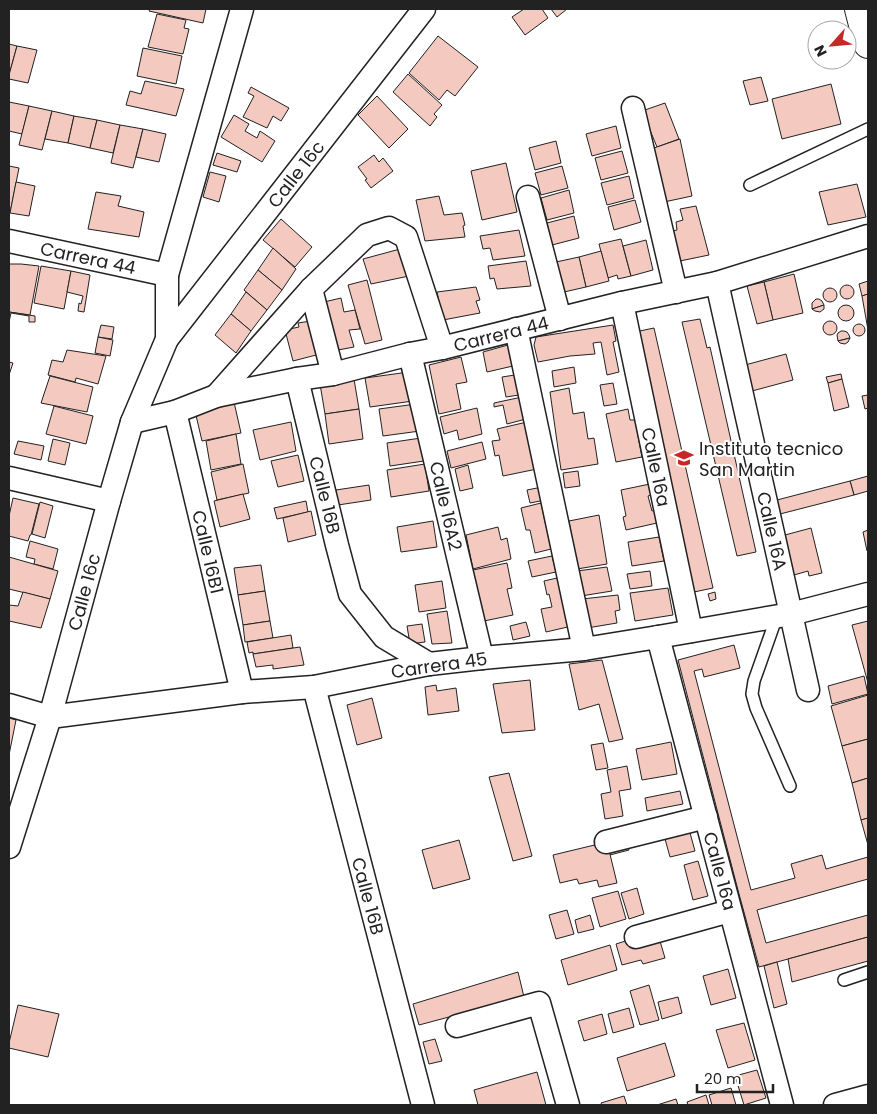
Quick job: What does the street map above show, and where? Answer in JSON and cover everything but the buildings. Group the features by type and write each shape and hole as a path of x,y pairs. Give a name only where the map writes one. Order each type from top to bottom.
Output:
{"highway":[{"path":"859,9 868,39"}],"street":[{"name":"Calle 16c","path":"167,340 167,275 242,9"},
{"name":"Calle 16c","path":"9,847 50,717 132,422 167,340 424,9"},
{"path":"633,108 676,292"},
{"path":"528,197 560,319"},
{"path":"216,396 310,289 367,235 389,228 406,237 442,348"},
{"name":"Carrera 44","path":"132,422 175,412 216,396 297,379 333,374 622,303 717,283 868,236"},
{"name":"Carrera 44","path":"9,241 167,275"},
{"name":"Calle 16A","path":"717,283 784,615 808,690"},
{"path":"310,289 333,374"},
{"name":"Calle 16a","path":"622,303 691,631"},
{"path":"516,329 584,649"},
{"name":"Calle 16A2","path":"410,354 482,658"},
{"name":"Calle 16B","path":"297,379 350,594 384,637 429,664"},
{"name":"Calle 16B1","path":"175,412 242,692"},
{"path":"9,478 109,501"},
{"name":"Carrera 45","path":"9,705 50,717 242,692 314,687 429,664 584,649 658,637 784,615 868,594"},
{"name":"Calle 16a","path":"658,637 782,1105"},
{"name":"Calle 16B","path":"314,687 423,1105"},
{"path":"606,842 706,817"},
{"path":"636,937 730,911"},
{"path":"457,1026 539,1003 568,1105"},
{"path":"835,1105 868,1096"}],"lane":[{"path":"750,185 868,129"},
{"path":"784,615 754,681 752,694 756,708 790,786"},
{"path":"844,980 868,972"}],"place":[{"name":"Instituto tecnico San Martin","path":"684,458"}]}
